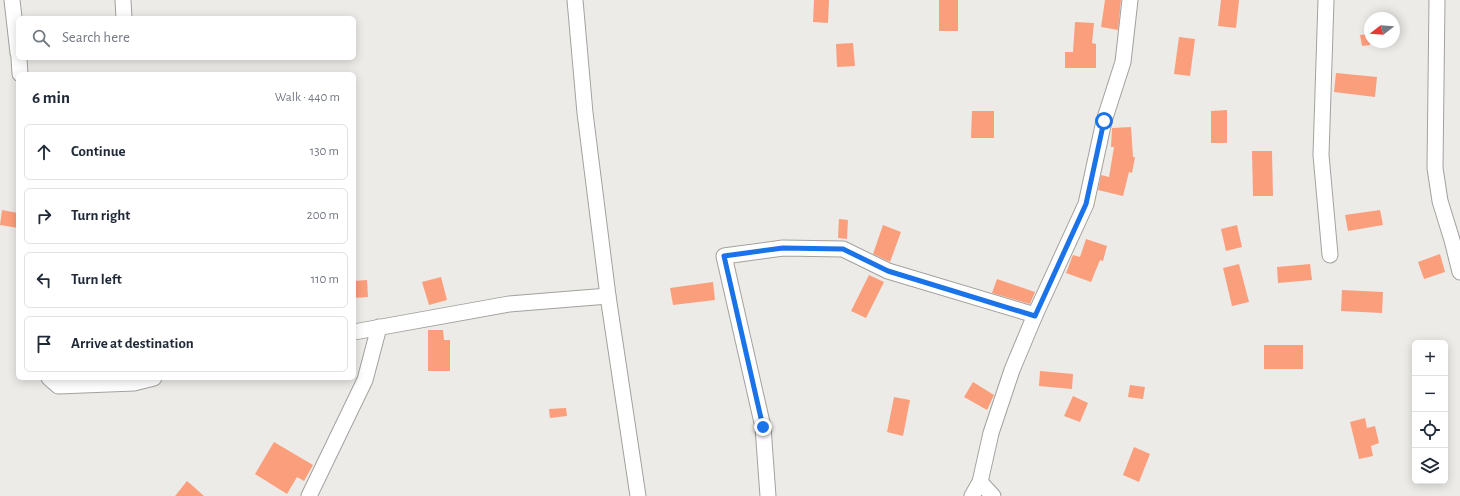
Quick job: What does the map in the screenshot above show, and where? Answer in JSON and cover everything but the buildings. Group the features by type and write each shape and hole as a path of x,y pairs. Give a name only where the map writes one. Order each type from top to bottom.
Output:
{"street":[{"path":"12,0 16,35"},
{"path":"123,0 124,16"},
{"path":"575,0 585,113 608,296 638,496"},
{"path":"972,496 980,482 991,433 1012,370 1086,204 1104,121 1123,62 1130,0"},
{"path":"1326,0 1321,154 1330,255"},
{"path":"1437,0 1435,168 1440,201 1455,232 1460,272"},
{"path":"19,60 20,72"},
{"path":"768,496 763,427 724,256 783,248 843,249 888,271 1035,316"},
{"path":"356,332 509,304 608,296"},
{"path":"309,496 365,380 379,327"},
{"path":"51,380 58,386 134,383 146,380"},
{"path":"980,482 993,496"}],"route":[{"path":"763,427 724,256 783,248 843,249 888,271 1035,316 1086,204 1104,121"}]}
